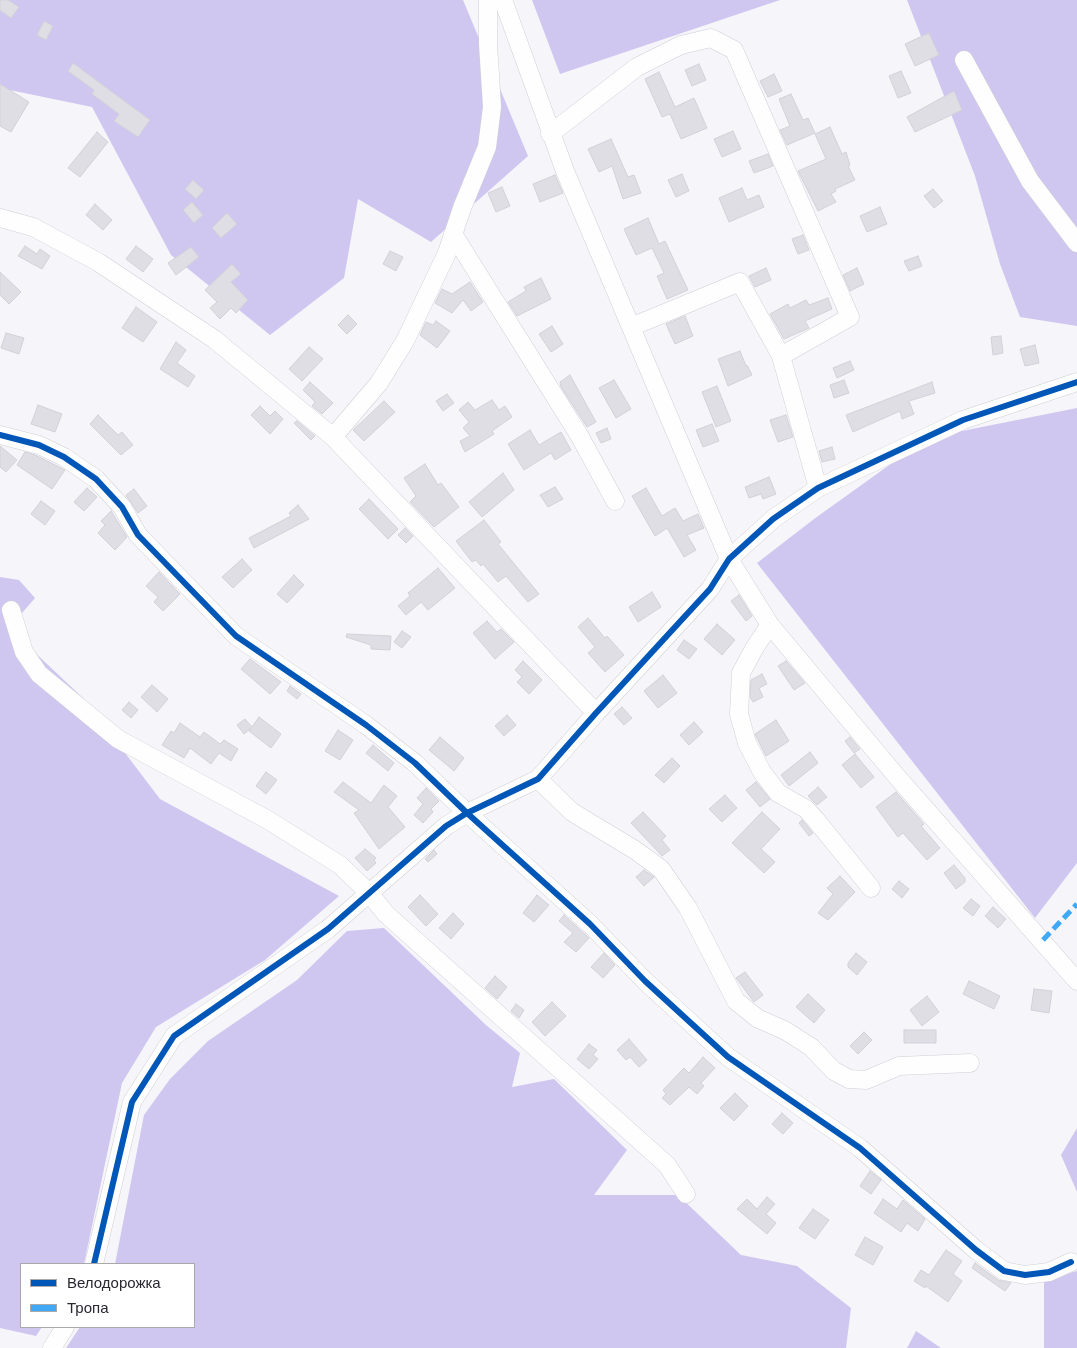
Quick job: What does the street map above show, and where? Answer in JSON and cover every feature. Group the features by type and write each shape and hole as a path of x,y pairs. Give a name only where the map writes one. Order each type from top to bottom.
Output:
{"street":[{"path":"333,437 379,383 405,341 447,253 487,146 492,107 488,44 488,0"},
{"path":"504,0 550,134 729,559 770,625 898,778 1077,981"},
{"path":"550,134 637,67 681,44 711,38 734,50 850,317 781,356"},
{"path":"964,60 1030,180 1077,243"},
{"path":"0,218 33,227 98,262 214,339 333,437 596,712"},
{"path":"453,234 579,435 616,501"},
{"path":"631,328 740,282 781,356 818,488"},
{"path":"94,1263 132,1102 174,1036 328,929 446,826 466,813 538,779 596,712 710,590 729,559 773,518 818,488 963,420 1077,382"},
{"path":"0,436 39,445 64,457 96,479 122,507 138,535 236,636 366,725 415,763 466,813 590,924 645,981 728,1057 860,1148 976,1250 1004,1271 1025,1275 1049,1272 1071,1262"},
{"path":"11,610 24,652 39,674 118,739 268,820 340,865 369,893 386,914 667,1165 686,1194"},
{"path":"770,625 755,647 742,673 739,714 747,743 762,772 778,792 806,809 871,888"},
{"path":"538,779 572,812 635,850 660,869 688,908 736,1001 757,1018 786,1031 811,1047 834,1071 849,1079 866,1080 899,1066 970,1063"},
{"path":"52,1348 64,1328"}],"shaded area":[{"path":"0,0 463,0 528,156 431,242 358,199 344,278 270,335 171,255 92,107 0,88"},
{"path":"532,0 780,0 560,74"},
{"path":"907,0 1077,0 1077,326 1020,317 1000,264 975,176"},
{"path":"1077,408 1077,863 1035,918 757,563 814,519 927,438"},
{"path":"0,577 19,580 35,598 9,628 84,699 160,799 339,896 265,960 156,1027 122,1083 84,1263 20,1263 20,1328 41,1328 36,1336 0,1328"},
{"path":"384,928 486,1025 520,1053 512,1087 554,1079 627,1150 594,1195 678,1195 741,1255 797,1266 851,1308 846,1348 66,1348 79,1328 195,1328 195,1263 115,1263 144,1115 170,1079 208,1041 297,980 347,931"},
{"path":"1077,1128 1077,1192 1061,1155"},
{"path":"1077,1271 1077,1348 1044,1348 1044,1280"},
{"path":"916,1331 941,1348 907,1348"}],"building":[{"path":"0,0 8,0 19,7 11,18 0,10"},
{"path":"44,21 53,26 46,40 37,35"},
{"path":"929,33 939,55 915,66 905,44"},
{"path":"73,63 150,120 138,137 114,121 119,114 92,94 94,90 68,71"},
{"path":"699,64 706,80 692,86 685,70"},
{"path":"901,71 911,93 898,98 889,76"},
{"path":"659,72 675,107 694,98 707,128 681,139 670,114 662,117 645,79"},
{"path":"774,74 782,91 768,97 760,81"},
{"path":"0,84 29,102 11,132 0,126"},
{"path":"954,91 962,110 915,132 907,117"},
{"path":"791,94 803,120 808,118 815,133 787,145 780,130 790,126 779,99"},
{"path":"830,127 842,154 846,152 850,165 848,166 855,180 835,189 836,191 831,194 836,202 818,211 798,171 826,159 815,134"},
{"path":"733,131 741,149 722,157 714,139"},
{"path":"97,132 108,142 80,177 68,168"},
{"path":"611,139 628,177 634,175 641,193 623,199 612,166 599,172 588,149"},
{"path":"768,154 773,166 754,173 749,161"},
{"path":"682,174 689,191 676,197 668,180"},
{"path":"555,175 563,193 540,202 533,184"},
{"path":"193,180 204,190 196,199 185,189"},
{"path":"502,187 510,206 496,212 488,193"},
{"path":"742,188 747,200 759,195 764,207 729,222 719,198"},
{"path":"933,189 943,201 934,208 924,196"},
{"path":"192,202 203,215 194,223 183,210"},
{"path":"95,204 112,220 103,230 86,215"},
{"path":"880,207 887,224 867,232 860,216"},
{"path":"227,213 237,224 221,238 212,228"},
{"path":"648,218 659,244 665,241 688,290 667,299 657,276 664,273 652,248 636,255 624,229"},
{"path":"803,235 809,250 798,254 792,239"},
{"path":"25,246 37,254 40,249 50,256 42,269 18,256"},
{"path":"136,246 153,259 143,272 126,259"},
{"path":"191,247 199,257 176,275 168,263"},
{"path":"390,251 403,257 396,271 383,264"},
{"path":"918,256 922,266 909,271 904,261"},
{"path":"232,264 241,274 231,282 248,300 236,313 231,308 220,319 210,308 217,302 205,290"},
{"path":"766,268 771,280 755,287 749,276"},
{"path":"857,268 864,284 850,291 843,275"},
{"path":"0,272 21,292 9,304 0,295"},
{"path":"541,278 551,299 517,316 508,302 526,291 524,287"},
{"path":"470,282 483,302 471,311 463,300 452,313 435,303 442,289 452,294"},
{"path":"828,298 832,309 805,321 809,328 784,339 770,314 788,304 790,308 806,300 809,305"},
{"path":"136,307 157,322 143,342 122,328"},
{"path":"348,315 357,324 347,334 338,325"},
{"path":"685,316 693,336 675,344 666,324"},
{"path":"436,321 450,331 437,348 420,335 426,322 433,325"},
{"path":"552,326 563,344 551,352 539,334"},
{"path":"6,333 24,338 19,354 1,348"},
{"path":"1001,336 1003,353 993,355 991,337"},
{"path":"176,342 186,350 177,363 195,376 188,387 160,369"},
{"path":"1035,345 1039,363 1025,366 1020,349"},
{"path":"309,347 323,359 302,381 289,369"},
{"path":"740,351 752,375 728,386 718,359"},
{"path":"850,361 854,370 837,378 833,368"},
{"path":"570,375 596,422 587,427 561,387 560,382"},
{"path":"614,380 631,409 616,418 599,388"},
{"path":"844,380 849,393 834,398 830,385"},
{"path":"310,382 333,403 322,414 312,406 315,402 303,390"},
{"path":"932,382 935,393 909,401 914,414 902,419 900,411 853,432 846,415"},
{"path":"717,386 731,421 716,427 702,392"},
{"path":"447,394 454,403 443,411 436,401"},
{"path":"492,400 499,410 505,406 512,417 492,431 494,434 465,452 460,441 470,436 463,428 469,422 459,410 468,402 475,410"},
{"path":"384,401 395,412 364,441 353,430"},
{"path":"38,405 62,414 55,432 31,424"},
{"path":"260,406 270,416 275,411 283,419 270,434 251,415"},
{"path":"98,415 118,435 122,432 133,445 121,455 90,424"},
{"path":"786,415 793,437 778,442 770,420"},
{"path":"297,421 315,436 311,440 294,423"},
{"path":"712,424 719,441 703,447 696,430"},
{"path":"607,428 611,439 601,443 596,433"},
{"path":"530,430 539,445 561,432 571,450 555,460 551,453 524,470 508,444"},
{"path":"0,446 17,460 6,472 0,467"},
{"path":"832,447 835,459 822,462 819,451"},
{"path":"25,452 65,470 52,489 17,465"},
{"path":"425,464 438,485 441,483 459,507 434,527 410,502 416,496 404,478"},
{"path":"503,473 514,490 482,517 469,502"},
{"path":"769,477 776,494 763,499 761,494 749,498 745,487"},
{"path":"555,487 563,499 548,507 540,495"},
{"path":"87,488 97,497 84,511 74,502"},
{"path":"646,488 662,516 675,508 683,521 698,514 704,528 687,535 696,550 684,557 667,528 655,536 632,496"},
{"path":"134,489 147,506 138,513 126,495"},
{"path":"369,499 398,529 388,539 359,509"},
{"path":"41,501 55,511 45,525 31,514"},
{"path":"298,505 309,519 254,548 249,538 291,516 289,513"},
{"path":"111,511 127,537 115,550 98,533 105,525 101,521"},
{"path":"484,520 501,542 498,544 539,594 528,602 506,576 498,582 483,564 481,566 476,560 472,562 456,541"},
{"path":"405,528 413,536 406,543 398,535"},
{"path":"242,559 252,570 233,588 222,577"},
{"path":"438,568 455,588 428,610 421,602 406,615 398,606 410,596 408,593"},
{"path":"159,572 180,594 163,611 154,602 158,597 146,586"},
{"path":"294,575 304,585 287,603 277,594"},
{"path":"652,592 661,607 638,622 629,607"},
{"path":"739,595 752,616 746,621 731,601"},
{"path":"588,618 605,638 607,636 624,655 605,672 588,653 595,647 578,627"},
{"path":"487,621 497,632 501,629 514,642 495,659 473,633"},
{"path":"717,624 735,640 722,655 704,639"},
{"path":"402,631 411,637 402,648 394,642"},
{"path":"347,634 391,636 390,650 371,649 371,645 346,637"},
{"path":"684,640 697,649 689,659 677,650"},
{"path":"250,659 281,682 270,694 241,669"},
{"path":"523,661 542,680 529,694 517,682 522,677 515,670"},
{"path":"786,661 805,683 794,690 778,666"},
{"path":"762,674 767,684 759,688 763,697 753,702 750,697 751,680"},
{"path":"663,675 677,693 658,708 644,691"},
{"path":"152,685 168,699 157,712 141,697"},
{"path":"290,686 301,694 297,699 287,691"},
{"path":"129,702 138,710 131,718 122,710"},
{"path":"622,707 632,718 624,725 614,714"},
{"path":"507,715 516,725 504,736 495,726"},
{"path":"259,717 281,734 271,748 249,731 251,728 244,734 237,725 245,719 252,727"},
{"path":"776,720 789,741 766,756 755,734"},
{"path":"694,722 703,732 689,745 680,735"},
{"path":"180,723 200,737 204,732 220,744 224,740 238,749 231,761 219,753 211,764 190,748 184,758 162,745 171,731 174,733"},
{"path":"338,730 353,740 340,760 325,751"},
{"path":"440,737 464,758 454,771 429,750"},
{"path":"850,737 860,749 854,753 845,741"},
{"path":"373,745 394,763 388,771 366,753"},
{"path":"810,752 818,763 789,786 781,775"},
{"path":"855,754 874,777 861,788 842,765"},
{"path":"672,758 680,766 664,783 655,775"},
{"path":"266,772 277,780 266,794 256,786"},
{"path":"343,782 371,803 384,785 397,796 388,807 405,827 379,849 354,813 359,810 334,792"},
{"path":"756,782 770,799 760,807 746,790"},
{"path":"818,787 827,797 817,805 808,796"},
{"path":"426,788 439,801 431,809 433,812 423,823 414,815 423,804 417,798"},
{"path":"896,792 924,824 921,826 940,848 927,860 903,833 898,837 876,807"},
{"path":"725,795 737,808 722,822 709,809"},
{"path":"643,812 666,836 662,840 670,850 662,856 631,823"},
{"path":"762,812 780,829 761,849 775,862 764,873 732,843"},
{"path":"802,820 813,833 809,836 799,823"},
{"path":"365,849 376,858 374,860 376,863 367,871 355,858"},
{"path":"434,850 437,854 428,862 425,859"},
{"path":"954,865 965,878 965,882 956,889 944,873"},
{"path":"644,870 654,877 644,886 636,877"},
{"path":"840,876 855,892 828,920 818,913 833,894 827,888"},
{"path":"899,881 909,889 902,898 892,889"},
{"path":"420,895 438,914 426,926 408,907"},
{"path":"537,895 549,905 534,922 523,913"},
{"path":"971,899 980,906 973,916 963,908"},
{"path":"993,907 1006,919 998,928 985,916"},
{"path":"453,913 464,924 451,939 439,928"},
{"path":"564,915 589,938 576,952 564,942 573,933 559,921"},
{"path":"604,953 615,965 603,978 591,967"},
{"path":"856,953 867,962 857,975 848,967 848,963"},
{"path":"745,972 763,995 754,1002 736,978"},
{"path":"495,976 507,987 497,999 485,988"},
{"path":"969,981 1000,996 994,1009 963,994"},
{"path":"1034,989 1052,991 1049,1013 1031,1010"},
{"path":"808,994 825,1010 814,1023 796,1007"},
{"path":"927,996 939,1012 922,1026 910,1010"},
{"path":"552,1002 566,1016 545,1036 532,1022"},
{"path":"516,1004 524,1010 519,1018 511,1011"},
{"path":"904,1030 936,1030 936,1043 904,1043"},
{"path":"864,1032 872,1040 858,1054 850,1046"},
{"path":"629,1039 647,1060 639,1067 630,1057 626,1060 617,1050"},
{"path":"589,1044 597,1050 593,1055 598,1059 589,1069 577,1059"},
{"path":"703,1057 715,1068 701,1083 704,1086 697,1094 689,1087 670,1105 662,1098 666,1094 663,1090 684,1068 689,1073"},
{"path":"735,1093 748,1106 734,1121 720,1108"},
{"path":"782,1113 793,1123 783,1134 772,1124"},
{"path":"870,1171 881,1180 871,1194 860,1186"},
{"path":"767,1197 775,1204 766,1214 776,1223 767,1234 737,1209 747,1199 757,1209"},
{"path":"883,1199 897,1209 903,1200 925,1219 918,1231 907,1223 901,1232 874,1213"},
{"path":"813,1209 829,1220 815,1239 799,1228"},
{"path":"865,1237 883,1247 873,1265 855,1255"},
{"path":"946,1250 962,1261 953,1274 962,1281 948,1302 926,1286 925,1288 914,1281 921,1270 929,1275"},
{"path":"975,1263 998,1280 1011,1283 1005,1291 972,1268"}],"marked path":[{"path":"1043,940 1077,904"}],"cycle path":[{"path":"94,1263 132,1102 174,1036 328,929 446,826 467,813 538,779 710,589 729,559 773,519 818,488 963,420 1077,382"},
{"path":"0,435 39,445 64,457 96,479 122,507 138,535 236,636 366,725 415,763 467,813 590,924 645,981 728,1057 860,1148 976,1250 1004,1271 1025,1275 1049,1272 1071,1262"}]}
